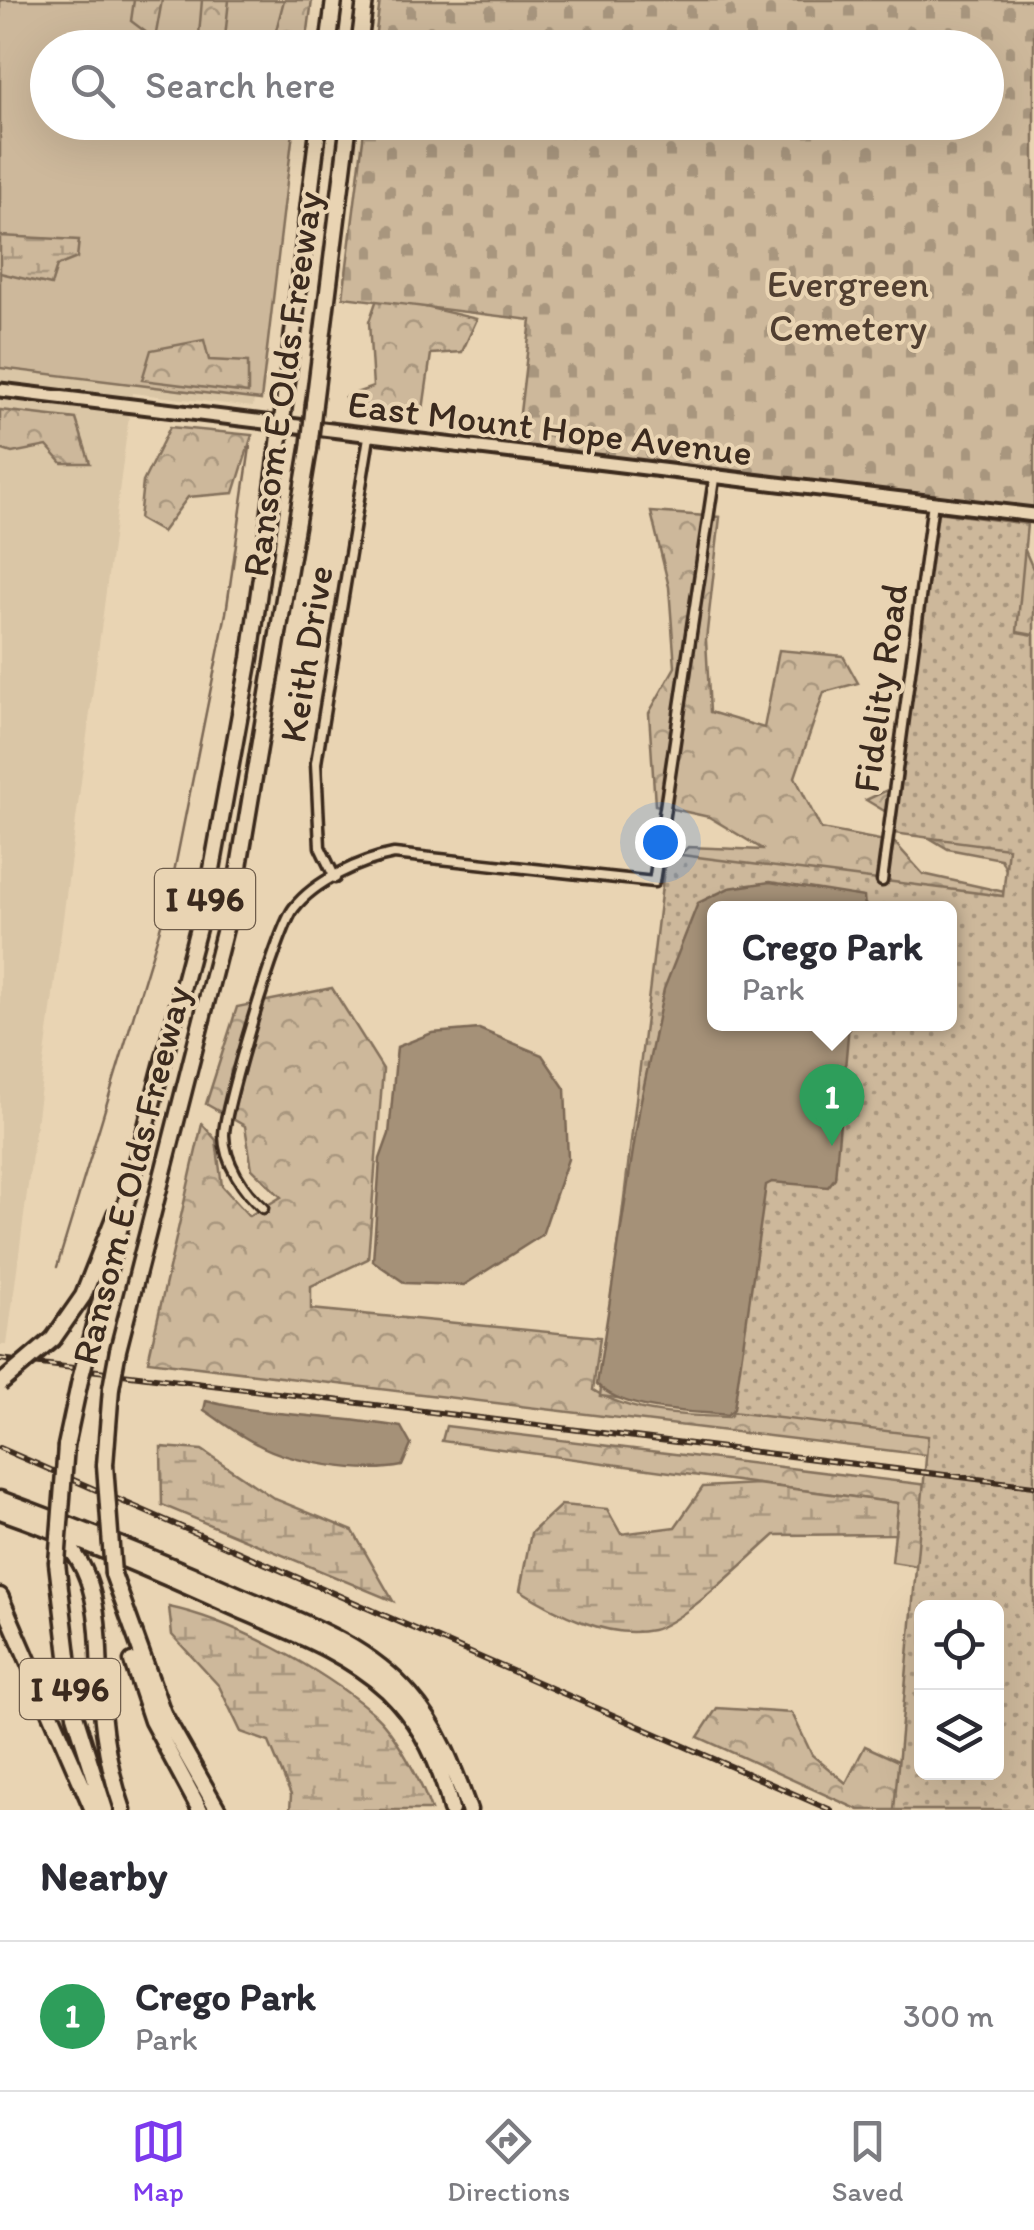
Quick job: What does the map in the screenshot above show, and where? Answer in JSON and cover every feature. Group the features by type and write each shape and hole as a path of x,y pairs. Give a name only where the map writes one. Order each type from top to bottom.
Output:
{"highway":[{"path":"330,30 334,0"},
{"path":"361,30 365,0"},
{"name":"Ransom E Olds Freeway","path":"105,1810 75,1715 57,1563 66,1446 220,831 258,605 317,140"},
{"name":"Ransom E Olds Freeway","path":"218,1810 162,1713 113,1574 105,1465 118,1350 236,885 308,450 348,140"},
{"path":"0,1384 53,1339 88,1284 142,1145"},
{"path":"0,1499 149,1555 352,1648 411,1696 438,1733 466,1810"},
{"path":"0,1511 149,1569 360,1668 395,1699 417,1727 436,1763 451,1810"},
{"path":"37,1524 72,1549 90,1584 104,1728 123,1810"},
{"path":"113,1574 128,1648 152,1722 200,1810"},
{"path":"0,1596 93,1810"}],"street":[{"name":"East Mount Hope Avenue","path":"0,390 714,479 1034,514"},
{"name":"Keith Drive","path":"336,878 320,847 316,762 369,437"},
{"path":"262,1208 248,1195 232,1165 224,1137 277,940 296,905 359,864 394,854 654,882 714,479"},
{"name":"Fidelity Road","path":"882,880 933,502"}],"shaded area":[{"path":"0,0 30,30 30,140 287,140 253,407 132,393 7,1345 0,1345"},
{"path":"770,882 864,897 864,901 707,901 707,1031 848,1031 835,1178 828,1187 772,1182 766,1185 734,1409 727,1415 640,1405 597,1384 640,1105 664,989 698,903 729,888"},
{"path":"479,1029 542,1055 565,1089 568,1159 542,1235 464,1285 405,1283 373,1261 380,1159 389,1134 397,1047 432,1033"},
{"path":"206,1401 401,1427 411,1445 402,1466 386,1468 348,1468 289,1457 243,1436 204,1410"}],"green space":[{"path":"0,0 309,0 305,30 30,30 30,140 292,140 261,400 0,368"},
{"path":"134,0 162,0 157,30 143,30 131,21"},
{"path":"202,0 229,0 226,30 199,30"},
{"path":"284,0 312,0 308,30 276,30"},
{"name":"Evergreen Cemetery","path":"380,0 1034,0 1034,509 515,455 531,320 343,297 363,140 1004,140 1004,30 376,30"},
{"path":"0,236 79,240 77,258 57,266 51,285 0,273"},
{"path":"378,296 477,319 462,352 431,354 423,410 354,413 345,397 373,387 369,322"},
{"path":"204,340 209,360 248,362 248,393 142,380 151,350"},
{"path":"0,410 76,419 90,463 62,463 47,446 12,453 0,449"},
{"path":"170,427 252,435 234,493 188,497 162,532 139,519 143,482"},
{"path":"651,512 720,517 706,640 710,712 764,728 779,650 843,656 858,683 824,692 795,777 821,829 895,843 923,874 1018,895 1001,859 948,849 866,800 913,778 1017,532 1034,571 1034,950 957,912 957,901 910,901 674,860 688,847 764,850 709,817 655,805 649,713 675,667 669,587"},
{"path":"937,512 1027,524 1017,632 1034,635 1034,1810 894,1810 928,1436 600,1396 666,853 1003,896 1008,848 893,833"},
{"path":"332,988 383,1069 368,1259 311,1286 311,1309 600,1337 593,1390 641,1409 695,1416 729,1417 735,1411 946,1031 951,1031 1034,1468 148,1361 202,1124 216,1140 222,1186 249,1216 281,1197 252,1169 245,1126 206,1104 237,1007"},
{"path":"446,1426 1034,1498 1034,1810 859,1810 698,1737 717,1708 792,1713 812,1755 846,1783 865,1746 914,1768 914,1780 1004,1780 1004,1663 1010,1581 892,1562 898,1503 442,1441"},
{"path":"161,1447 202,1450 275,1499 353,1531 393,1601 162,1505"},
{"path":"757,1484 898,1503 895,1534 775,1535 698,1603 652,1630 600,1628 565,1615 520,1590 531,1533 561,1505 607,1509 621,1534 675,1527 703,1487"},
{"path":"169,1607 220,1623 275,1648 352,1696 389,1731 431,1810 290,1810 291,1795 269,1742 241,1732 219,1686 172,1635"}],"waterway":[{"path":"57,1267 168,902 226,613 250,447"}],"railway":[{"path":"0,1359 1034,1486"},
{"path":"0,1448 831,1810"}],"place":[{"name":"Crego Park","path":"832,1146"}]}
